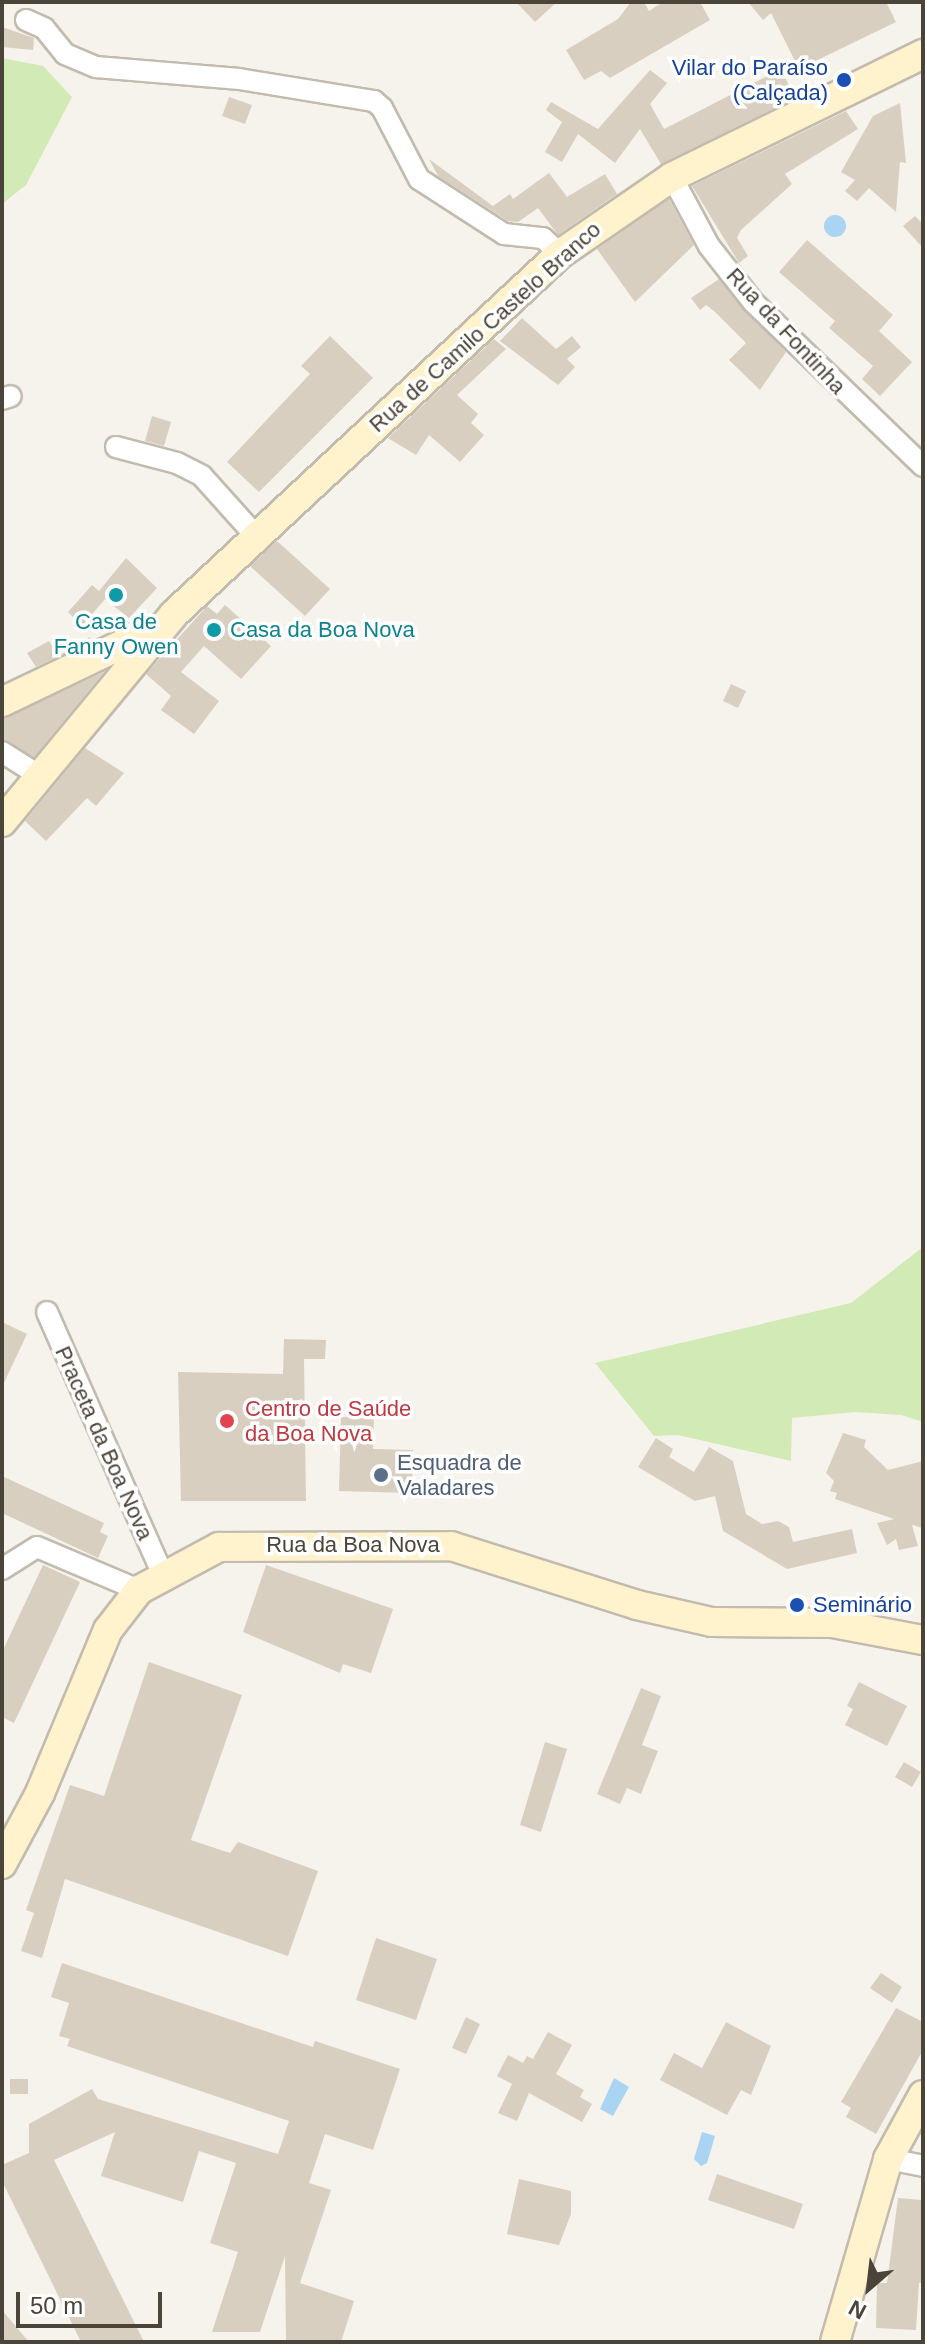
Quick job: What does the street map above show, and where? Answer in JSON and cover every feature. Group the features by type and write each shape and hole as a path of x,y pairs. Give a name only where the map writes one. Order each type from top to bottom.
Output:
{"street":[{"path":"26,20 44,28 65,54 96,67 239,79 374,101 382,108 419,179 504,234 543,238 560,254"},
{"name":"Rua de Camilo Castelo Branco","path":"174,614 255,535 560,254 672,177 923,54"},
{"name":"Rua da Fontinha","path":"672,177 709,246 753,302 923,466"},
{"path":"116,447 177,463 202,476 255,535"},
{"path":"2,702 130,645 174,614"},
{"path":"2,822 174,614"},
{"path":"2,752 40,776"},
{"name":"Praceta da Boa Nova","path":"47,1312 162,1573"},
{"name":"Rua da Boa Nova","path":"2,1864 40,1793 108,1630 139,1590 162,1573 219,1547 451,1546 637,1605 712,1622 833,1623 923,1640"},
{"path":"2,1569 37,1547 139,1590"},
{"path":"835,2342 888,2159 923,2095"},
{"path":"888,2159 923,2166"}],"green space":[{"path":"2,58 43,66 72,97 26,185 2,204"},
{"path":"923,1247 923,1422 901,1415 855,1412 792,1418 791,1461 678,1435 654,1436 595,1363 851,1303"}],"water":[{"path":"835,215 843,218 846,226 843,234 835,237 827,234 824,226 827,218"},
{"path":"614,2078 629,2087 613,2116 600,2109"},
{"path":"702,2132 715,2136 707,2163 701,2166 694,2159"}],"building":[{"path":"516,2 557,2 535,22"},
{"path":"631,2 644,2 649,11 663,2 700,2 710,20 610,78 601,71 584,80 566,50 618,19"},
{"path":"748,2 886,2 896,22 799,69 771,13 763,20"},
{"path":"2,27 34,38 33,50 2,47"},
{"path":"781,69 795,98 661,164 640,129 615,163 578,134 562,162 545,152 562,122 546,110 551,102 598,129 650,70 667,83 650,104 664,129"},
{"path":"229,97 252,105 245,124 222,116"},
{"path":"900,103 906,163 900,162 896,212 869,188 857,201 845,191 855,180 841,172 873,116"},
{"path":"846,111 858,129 785,174 792,184 741,230 737,238 748,256 739,263 692,186"},
{"path":"429,159 493,206 510,194 513,199 549,173 567,197 605,174 617,194 558,235 538,208 518,222 508,221 438,176"},
{"path":"669,199 694,245 635,302 597,249"},
{"path":"915,216 923,224 923,248 903,226"},
{"path":"807,240 893,315 879,331 912,362 880,396 862,379 873,366 829,328 835,321 779,272"},
{"path":"719,279 786,352 760,390 729,360 746,343 714,311 706,305 700,310 691,298"},
{"path":"522,318 556,349 572,336 581,347 567,359 575,367 558,385 500,341"},
{"path":"330,336 373,378 259,492 227,462 310,374 301,366"},
{"path":"494,339 506,349 457,395 478,414 471,423 484,435 460,462 429,435 416,455 388,438"},
{"path":"152,416 171,422 164,446 145,441"},
{"path":"277,541 330,589 305,616 250,566"},
{"name":"Casa de Fanny Owen","path":"126,558 157,588 129,618 105,599 82,626 68,612 92,585 99,591"},
{"name":"Casa da Boa Nova","path":"225,605 271,646 241,679 204,646 181,672 219,701 194,734 161,710 171,696 146,674 207,606 217,614"},
{"path":"90,637 92,640 36,667 27,653 49,641 58,656"},
{"path":"104,672 34,757 2,739 2,719"},
{"path":"731,684 746,691 738,708 723,701"},
{"path":"85,748 124,773 96,806 87,798 46,841 25,821"},
{"path":"2,1322 27,1334 2,1387"},
{"path":"284,1339 326,1340 325,1359 304,1359 306,1501 181,1501 178,1372 283,1374"},
{"path":"341,1417 374,1417 373,1449 413,1450 412,1493 339,1491"},
{"path":"843,1433 866,1440 864,1447 888,1470 923,1461 923,1528 912,1525 918,1546 899,1550 896,1539 887,1545 877,1523 894,1519 835,1499 837,1493 830,1491 834,1481 826,1473"},
{"path":"656,1438 673,1449 669,1457 694,1472 709,1447 733,1461 746,1514 762,1524 778,1521 789,1527 793,1542 852,1529 857,1553 787,1569 723,1531 715,1496 695,1501 638,1467"},
{"path":"2,1476 104,1523 100,1532 108,1536 98,1558 2,1513"},
{"path":"43,1565 80,1582 14,1723 2,1717 2,1652"},
{"path":"266,1565 393,1609 371,1673 343,1664 340,1673 243,1632"},
{"path":"149,1662 242,1695 191,1840 230,1853 238,1842 318,1871 288,1956 65,1879 42,1958 21,1951 34,1913 26,1910 70,1785 104,1796"},
{"path":"859,1682 907,1706 887,1746 845,1725 853,1709 847,1706"},
{"path":"641,1688 661,1696 642,1745 658,1751 641,1794 627,1788 620,1804 597,1794"},
{"path":"545,1742 567,1749 541,1832 520,1825"},
{"path":"904,1762 921,1772 912,1787 895,1777"},
{"path":"376,1938 437,1959 416,2020 356,2000"},
{"path":"62,1963 313,2047 315,2041 400,2069 373,2150 325,2134 309,2183 331,2190 300,2283 354,2301 341,2342 286,2342 285,2256 260,2332 212,2332 238,2252 210,2243 236,2163 199,2151 183,2202 101,2176 115,2132 54,2160 144,2342 81,2342 2,2181 2,2165 29,2153 29,2124 92,2089 98,2099 278,2154 289,2121 67,2046 70,2039 59,2036 69,2003 51,1997"},
{"path":"881,1973 902,1987 892,2003 870,1988"},
{"path":"896,2008 923,2022 923,2050 876,2134 846,2117 851,2108 841,2102"},
{"path":"466,2017 480,2024 466,2054 452,2048"},
{"path":"726,2022 771,2046 751,2095 741,2090 727,2115 660,2080 674,2053 702,2068"},
{"path":"548,2032 572,2045 556,2074 584,2090 580,2097 592,2104 582,2122 529,2093 517,2121 498,2113 512,2084 497,2076 508,2055 523,2063 527,2056 533,2059"},
{"path":"10,2079 28,2079 28,2094 10,2094"},
{"path":"717,2174 803,2204 794,2229 708,2200"},
{"path":"519,2179 571,2191 571,2214 559,2245 507,2234"},
{"path":"898,2198 923,2200 923,2283 919,2283 916,2330 876,2328 877,2283 887,2283"},
{"path":"2,2310 29,2342 2,2342"}],"place":[{"name":"Vilar do Paraíso (Calçada)","path":"844,80"},
{"name":"Casa de Fanny Owen","path":"116,595"},
{"name":"Casa da Boa Nova","path":"214,630"},
{"name":"Centro de Saúde da Boa Nova","path":"227,1421"},
{"name":"Esquadra de Valadares","path":"381,1475"},
{"name":"Seminário","path":"797,1605"}]}
